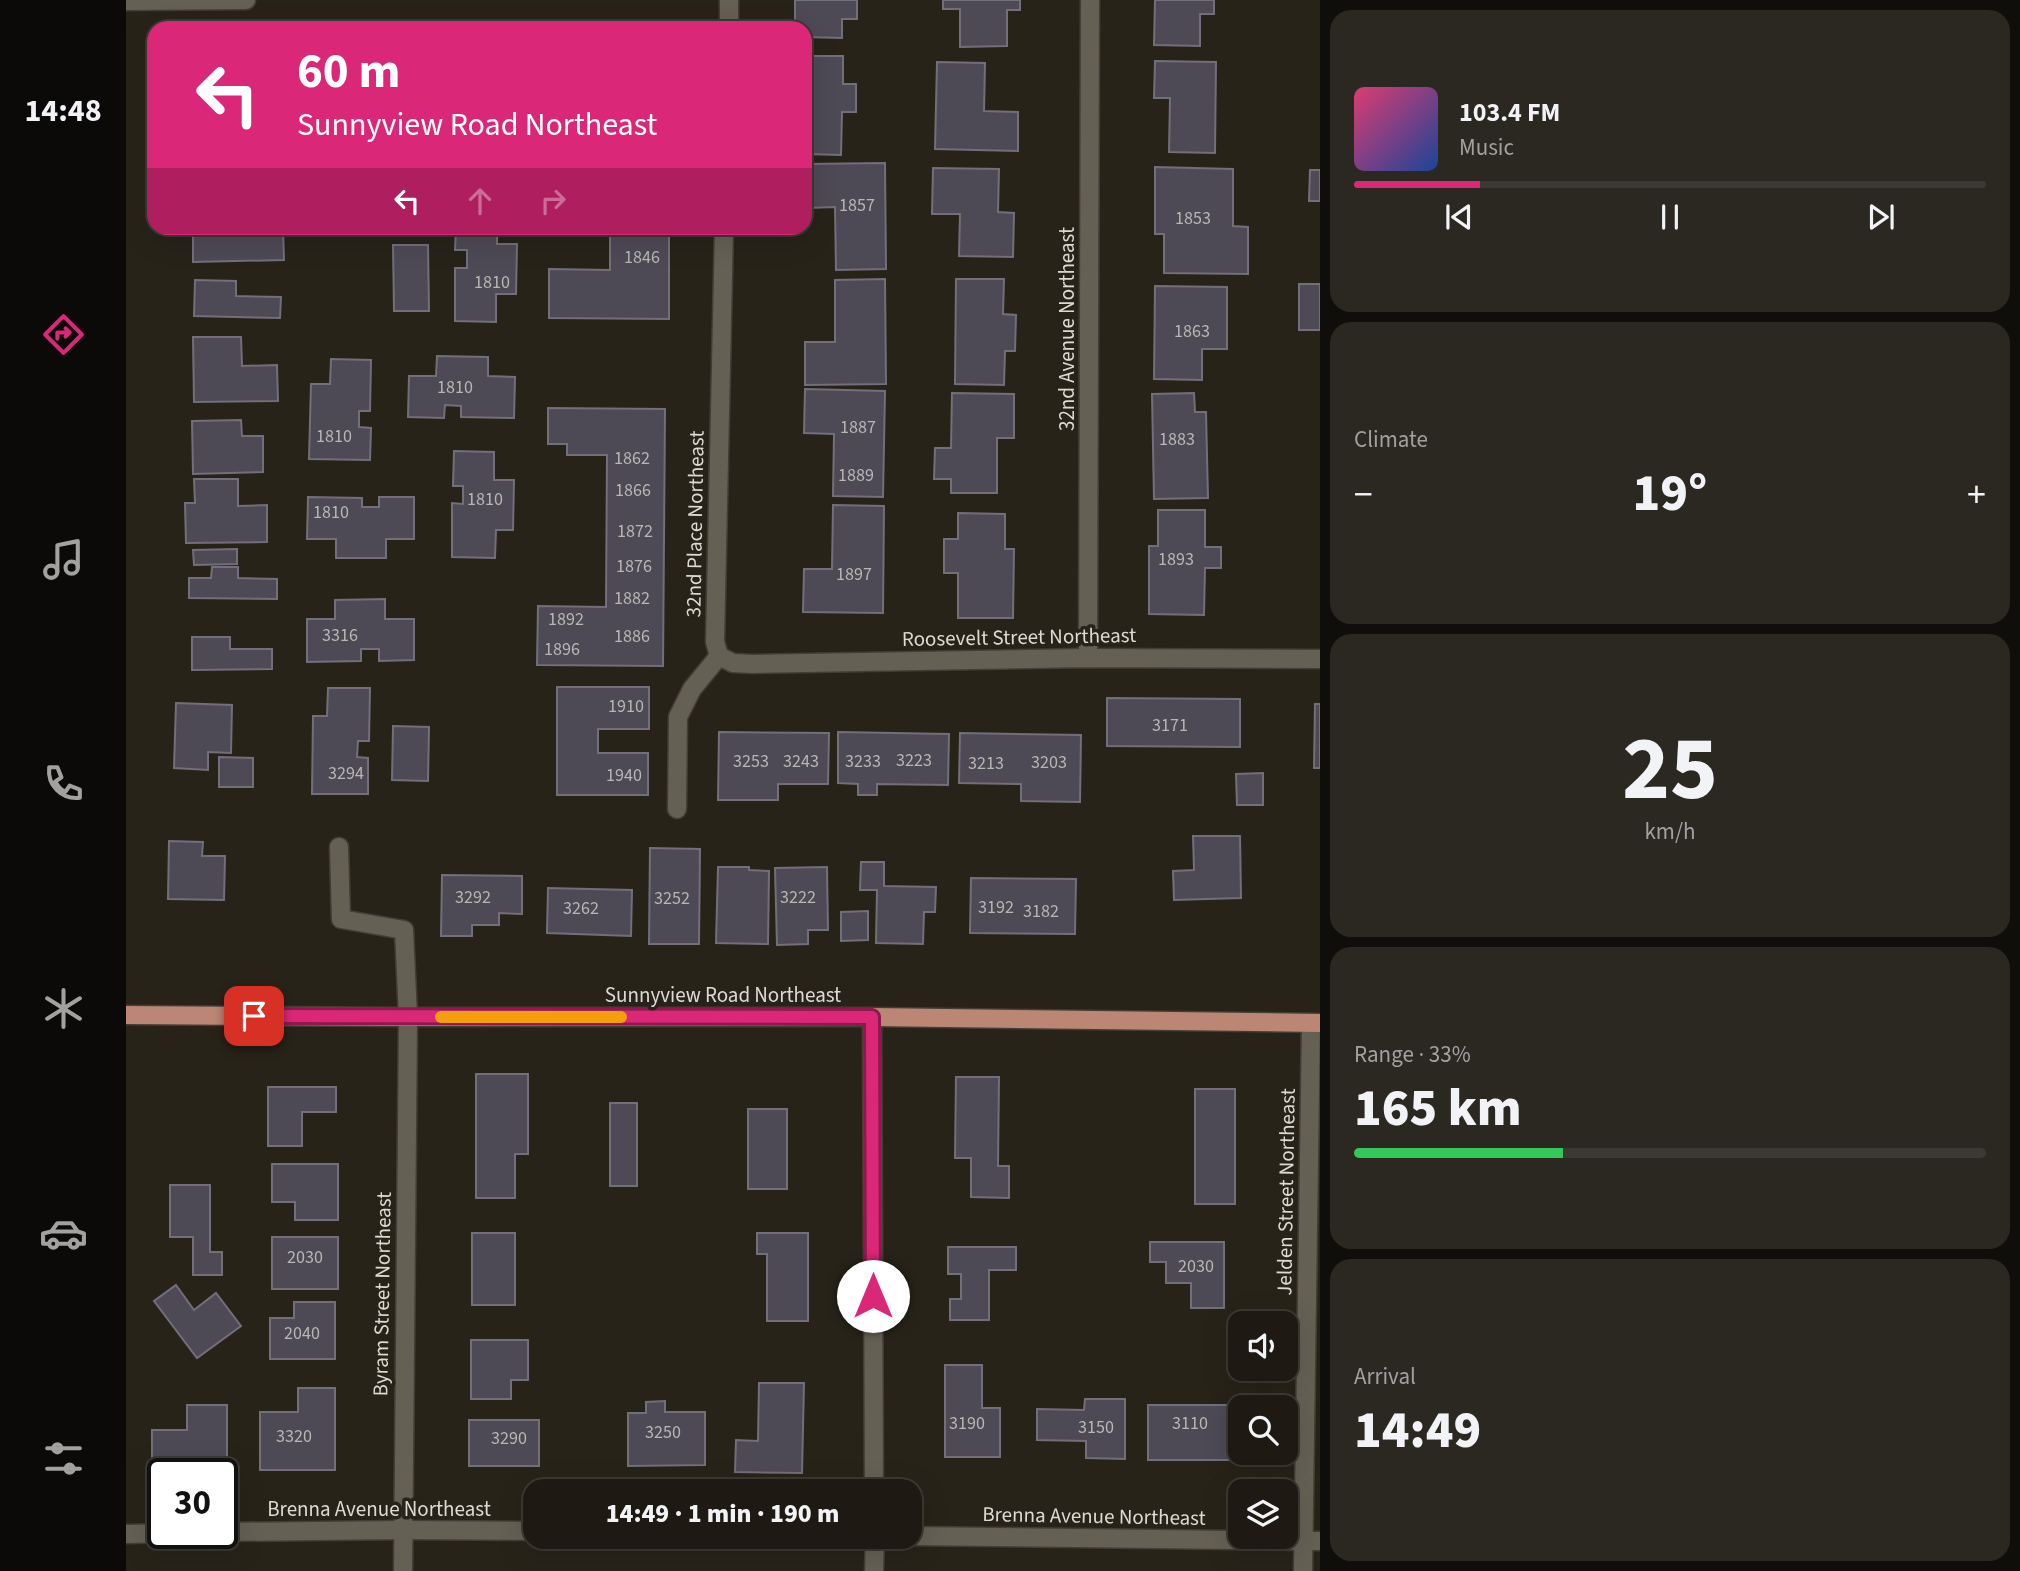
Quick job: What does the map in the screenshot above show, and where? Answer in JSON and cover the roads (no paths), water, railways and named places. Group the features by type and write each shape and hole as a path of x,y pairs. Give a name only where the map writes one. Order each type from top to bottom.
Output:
{"main road":[{"name":"Sunnyview Road Northeast","path":"126,1015 872,1017 1315,1023"}],"street":[{"path":"126,1 246,0"},
{"path":"729,0 729,21"},
{"name":"32nd Avenue Northeast","path":"1088,658 1090,0"},
{"name":"32nd Place Northeast","path":"719,656 715,642 724,235"},
{"path":"677,809 678,717 692,689 719,656"},
{"name":"Roosevelt Street Northeast","path":"719,656 733,663 753,664 1088,658 1320,659"},
{"name":"Byram Street Northeast","path":"339,848 341,919 404,930 408,1017 403,1571"},
{"path":"872,1017 874,1479"},
{"name":"Jelden Street Northeast","path":"1304,1571 1312,1541 1315,1023"},
{"name":"Brenna Avenue Northeast","path":"238,1532 523,1531"},
{"path":"126,1534 147,1534"},
{"name":"Brenna Avenue Northeast","path":"922,1536 1312,1541"},
{"path":"874,1549 874,1571"}]}
